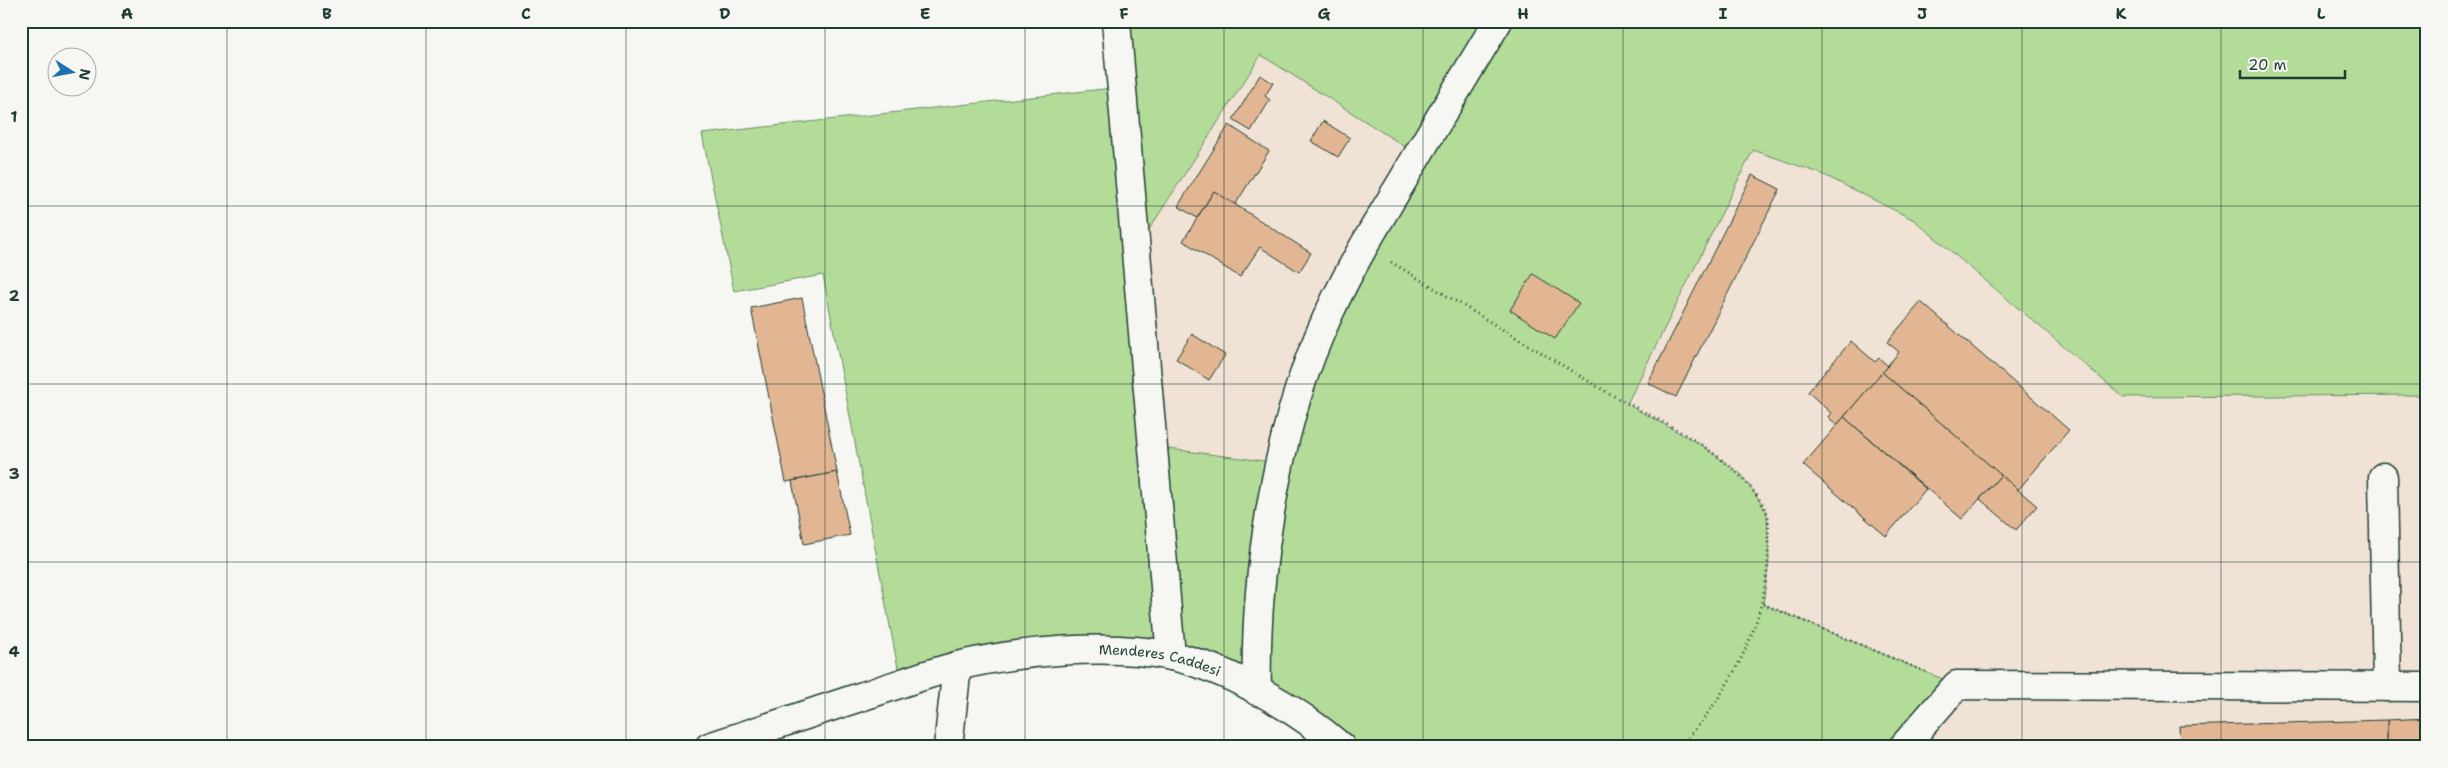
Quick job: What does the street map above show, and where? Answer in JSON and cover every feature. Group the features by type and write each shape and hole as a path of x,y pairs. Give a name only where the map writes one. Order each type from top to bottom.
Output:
{"street":[{"path":"1116,21 1171,656"},
{"path":"1257,691 1256,642 1259,592 1280,464 1295,404 1318,338 1340,290 1364,246 1498,21"},
{"path":"2383,477 2387,686"},
{"name":"Menderes Caddesi","path":"709,747 957,666 1018,656 1086,649 1171,656 1210,668 1257,691 1302,718 1341,747"},
{"path":"948,747 957,666"},
{"path":"1902,747 1957,685 2427,687"}],"path":[{"path":"1364,246 1618,399 1700,444 1742,476 1767,512 1769,561 1763,604 1742,658 1701,723 1680,747"},
{"path":"1763,604 1957,685"}],"shaded area":[{"path":"1261,54 1418,155 1280,464 1153,448 1136,250"},
{"path":"1753,150 1822,174 1914,220 2123,397 2427,395 2427,747 1680,747 1742,475 1700,444 1627,404"}],"green space":[{"path":"1116,21 2427,21 2427,395 2123,397 1914,220 1822,174 1753,150 1627,404 1700,444 1742,475 1767,512 1769,561 1763,604 1957,685 1903,747 1341,747 1264,695 1128,651 901,684 823,275 734,291 702,134 1121,87","holes":["1261,55 1418,155 1295,404 1280,463 1153,447 1136,250"]}],"building":[{"path":"1260,75 1273,83 1265,96 1270,100 1251,131 1233,120"},
{"path":"1323,121 1350,138 1338,157 1311,141"},
{"path":"1229,125 1269,151 1235,205 1214,191 1197,218 1178,206"},
{"path":"1752,175 1780,189 1676,397 1648,383"},
{"path":"1214,191 1311,253 1299,272 1260,247 1240,277 1183,241"},
{"path":"1533,274 1579,303 1555,339 1510,310"},
{"path":"802,298 837,472 786,482 751,308"},
{"path":"1921,302 2069,430 2018,490 1882,372 1899,352 1887,342"},
{"path":"1192,334 1225,355 1209,380 1176,359"},
{"path":"1851,341 1875,362 1879,358 1888,366 1837,425 1828,417 1831,413 1808,392"},
{"path":"1882,372 2001,475 1962,519 1844,417"},
{"path":"1844,417 1926,489 1886,536 1803,465"},
{"path":"837,472 850,535 804,544 792,481"},
{"path":"2001,475 2037,506 2016,530 1980,499"},
{"path":"2427,718 2427,747 2387,747 2387,720"},
{"path":"2387,720 2387,747 2180,747 2179,726"},
{"path":"269,742 270,747 251,747"}]}
